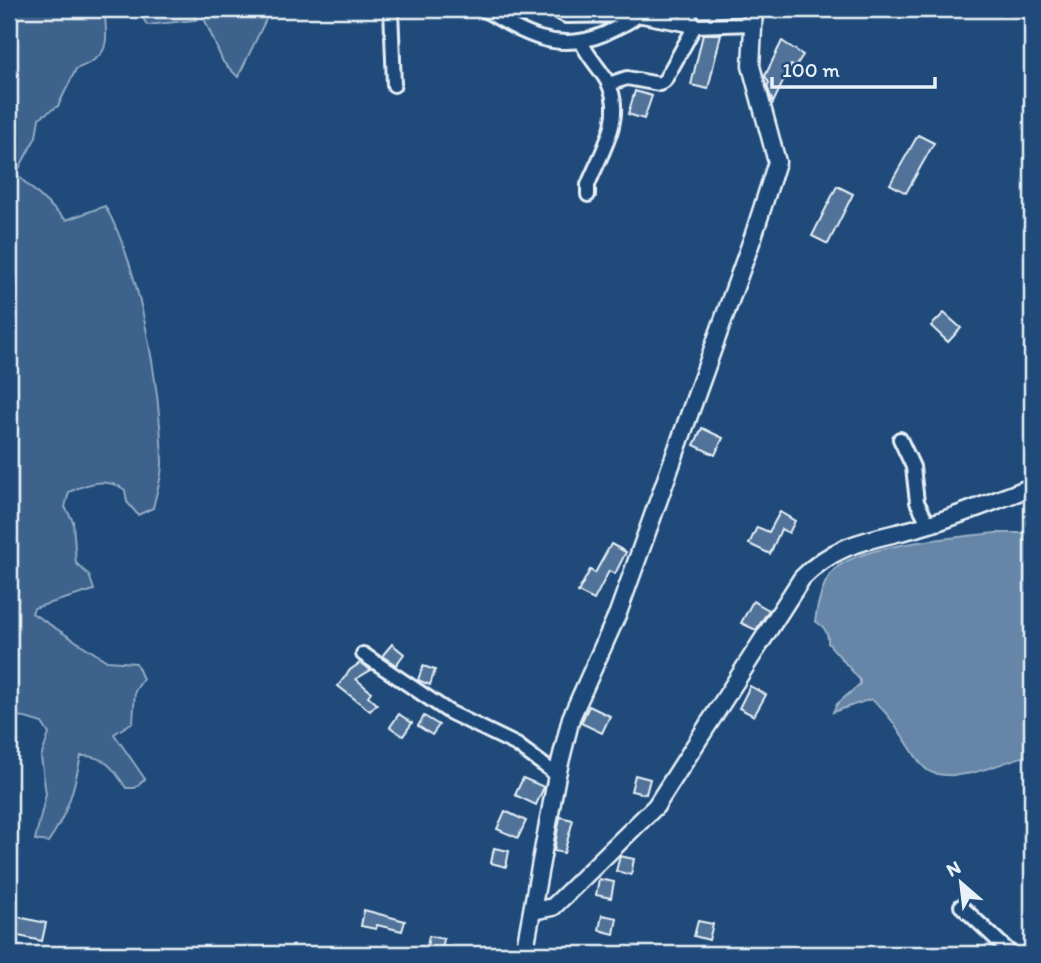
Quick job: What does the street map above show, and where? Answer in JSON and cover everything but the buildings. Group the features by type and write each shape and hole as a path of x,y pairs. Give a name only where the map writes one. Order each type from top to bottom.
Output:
{"street":[{"path":"391,9 394,85"},
{"path":"483,9 539,38 569,44 582,43 629,23 637,16"},
{"path":"524,954 556,775 571,719 622,602 753,237 777,162 751,66 754,16 695,26 637,16 566,16 554,9"},
{"path":"684,9 695,26"},
{"path":"609,84 627,78 659,84 665,80 695,26"},
{"path":"582,43 590,61 609,84 614,102 614,121 588,185 588,195"},
{"path":"900,439 913,467 917,502 929,525"},
{"path":"533,911 552,907 656,806 802,578 816,564 849,544 929,525 1032,487"},
{"path":"363,654 449,712 517,745 556,775"},
{"path":"961,906 1012,954"}],"shaded area":[{"path":"9,9 85,9 105,17 106,37 103,50 94,60 76,69 58,106 39,118 36,137 16,174 66,220 105,206 129,262 146,329 153,364 162,461 153,508 138,515 127,502 125,490 118,486 90,484 69,492 65,507 73,521 76,563 89,575 94,590 34,608 32,613 107,661 136,663 143,679 135,691 133,722 114,734 145,779 135,788 126,788 108,764 96,758 81,756 65,811 48,842 35,840 46,794 41,757 49,734 42,723 9,713"},
{"path":"138,9 192,9 196,20 147,25"},
{"path":"200,9 271,9 238,77 223,62"},
{"path":"996,533 1032,533 1032,754 971,773 933,773 920,763 893,722 871,699 833,712 837,704 860,684 860,680 828,643 825,630 815,621 819,601 826,581 833,571 864,554 910,543"}]}
